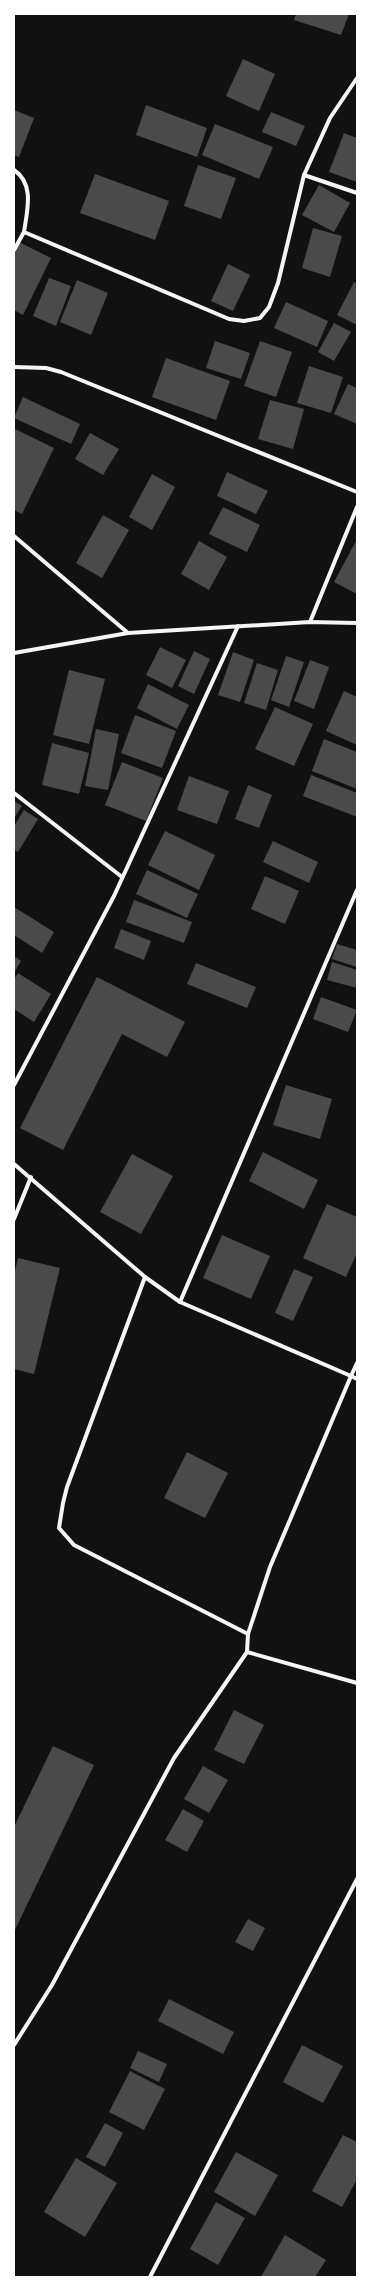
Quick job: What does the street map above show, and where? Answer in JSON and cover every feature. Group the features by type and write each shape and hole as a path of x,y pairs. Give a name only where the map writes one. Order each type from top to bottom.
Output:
{"street":[{"path":"24,232 229,319 244,321 260,318 269,307 278,283 304,175 330,118 357,78"},
{"path":"14,170 27,187 29,200 24,232 14,250"},
{"path":"304,175 357,193"},
{"path":"14,367 46,368 61,372 357,492"},
{"path":"310,622 357,506"},
{"path":"14,536 128,632"},
{"path":"14,653 128,632 310,622 357,623"},
{"path":"14,1085 122,877 238,626"},
{"path":"14,793 122,877"},
{"path":"180,1302 357,890"},
{"path":"14,1164 31,1177 144,1277 180,1302 357,1379"},
{"path":"14,1219 31,1177"},
{"path":"144,1277 67,1487 63,1503 60,1528 74,1545 248,1634"},
{"path":"14,2045 52,1985 174,1758 247,1652 248,1634 270,1567 357,1364"},
{"path":"247,1652 357,1683"},
{"path":"150,2277 357,1879"}],"building":[{"path":"296,14 349,14 341,35 294,20"},
{"path":"243,59 275,74 259,111 226,96"},
{"path":"146,105 207,128 197,157 136,135"},
{"path":"14,110 34,118 19,157 14,155"},
{"path":"271,112 305,126 296,146 262,132"},
{"path":"215,124 273,147 259,179 202,155"},
{"path":"344,133 357,138 357,182 329,172"},
{"path":"198,165 236,178 221,219 184,206"},
{"path":"95,174 169,201 155,240 80,213"},
{"path":"319,185 350,203 334,232 302,215"},
{"path":"313,228 342,236 330,277 302,268"},
{"path":"19,242 51,258 23,315 14,310 14,252"},
{"path":"228,264 250,275 233,311 211,301"},
{"path":"49,278 71,286 56,326 33,316"},
{"path":"77,280 108,293 91,335 60,322"},
{"path":"354,282 357,284 357,325 337,315"},
{"path":"286,302 328,321 317,347 274,328"},
{"path":"334,323 351,332 334,361 318,352"},
{"path":"215,341 250,353 241,379 206,368"},
{"path":"260,341 292,352 276,397 244,386"},
{"path":"166,358 230,381 216,420 152,397"},
{"path":"309,366 343,377 331,413 297,403"},
{"path":"348,384 357,388 357,424 334,414"},
{"path":"23,397 80,424 71,444 14,418"},
{"path":"270,400 304,409 293,449 258,439"},
{"path":"15,429 54,448 22,514 14,510"},
{"path":"90,433 119,449 103,475 75,459"},
{"path":"227,472 268,491 256,514 217,496"},
{"path":"152,474 175,487 152,530 129,517"},
{"path":"223,507 260,525 247,552 209,534"},
{"path":"103,515 129,530 102,578 76,563"},
{"path":"357,539 357,594 334,582"},
{"path":"199,541 227,557 209,590 181,574"},
{"path":"160,647 186,660 172,688 146,675"},
{"path":"194,651 210,659 194,694 178,686"},
{"path":"233,652 254,660 240,702 218,695"},
{"path":"286,656 304,662 289,707 271,700"},
{"path":"310,660 329,667 314,709 294,701"},
{"path":"257,663 278,670 266,710 244,703"},
{"path":"69,670 105,679 89,744 53,735"},
{"path":"148,684 189,705 177,729 137,708"},
{"path":"344,691 357,697 357,745 326,731"},
{"path":"275,707 313,724 294,766 255,749"},
{"path":"135,715 176,731 162,768 121,753"},
{"path":"96,729 119,734 108,790 85,786"},
{"path":"324,739 357,752 357,789 312,771"},
{"path":"52,743 89,753 79,794 42,785"},
{"path":"122,762 163,778 146,821 105,805"},
{"path":"311,775 357,793 357,817 303,796"},
{"path":"189,776 229,791 217,824 177,810"},
{"path":"248,785 272,795 259,828 235,819"},
{"path":"14,801 22,806 14,818"},
{"path":"24,810 38,819 18,852 14,850 14,826"},
{"path":"165,831 215,855 199,890 148,865"},
{"path":"273,841 318,862 309,883 263,862"},
{"path":"147,870 198,894 187,918 136,894"},
{"path":"265,876 299,891 285,924 251,909"},
{"path":"134,900 192,922 184,943 126,922"},
{"path":"14,907 54,932 42,953 14,935"},
{"path":"121,929 151,941 144,960 114,948"},
{"path":"337,944 357,950 357,967 332,959"},
{"path":"14,956 21,961 14,973"},
{"path":"332,962 357,970 357,988 327,980"},
{"path":"196,963 256,987 247,1008 187,984"},
{"path":"18,973 51,994 34,1022 14,1009 14,979"},
{"path":"97,977 185,1022 167,1057 122,1034 63,1150 20,1128"},
{"path":"321,997 357,1010 348,1032 313,1019"},
{"path":"286,1085 332,1099 320,1139 273,1125"},
{"path":"263,1152 318,1180 304,1209 249,1181"},
{"path":"132,1154 173,1176 141,1234 100,1212"},
{"path":"327,1204 357,1217 357,1253 346,1277 303,1258"},
{"path":"222,1235 270,1256 251,1299 203,1278"},
{"path":"18,1258 60,1268 34,1374 14,1369 14,1275"},
{"path":"294,1269 313,1277 293,1321 275,1313"},
{"path":"187,1452 228,1473 205,1518 164,1498"},
{"path":"234,1710 264,1725 244,1764 214,1750"},
{"path":"53,1746 94,1765 14,1932 14,1827"},
{"path":"203,1766 228,1780 209,1813 184,1799"},
{"path":"183,1809 204,1821 187,1852 165,1840"},
{"path":"248,1919 265,1928 253,1951 235,1942"},
{"path":"169,1999 234,2032 223,2054 158,2021"},
{"path":"302,2045 343,2066 323,2103 283,2082"},
{"path":"138,2051 167,2064 159,2082 130,2068"},
{"path":"130,2071 165,2089 144,2130 109,2112"},
{"path":"105,2123 123,2133 105,2167 86,2157"},
{"path":"343,2135 357,2142 357,2179 342,2207 312,2191"},
{"path":"236,2152 278,2175 255,2216 214,2192"},
{"path":"76,2158 117,2183 85,2237 44,2212"},
{"path":"216,2202 245,2218 218,2265 190,2249"},
{"path":"285,2235 326,2260 315,2277 261,2277"}]}
